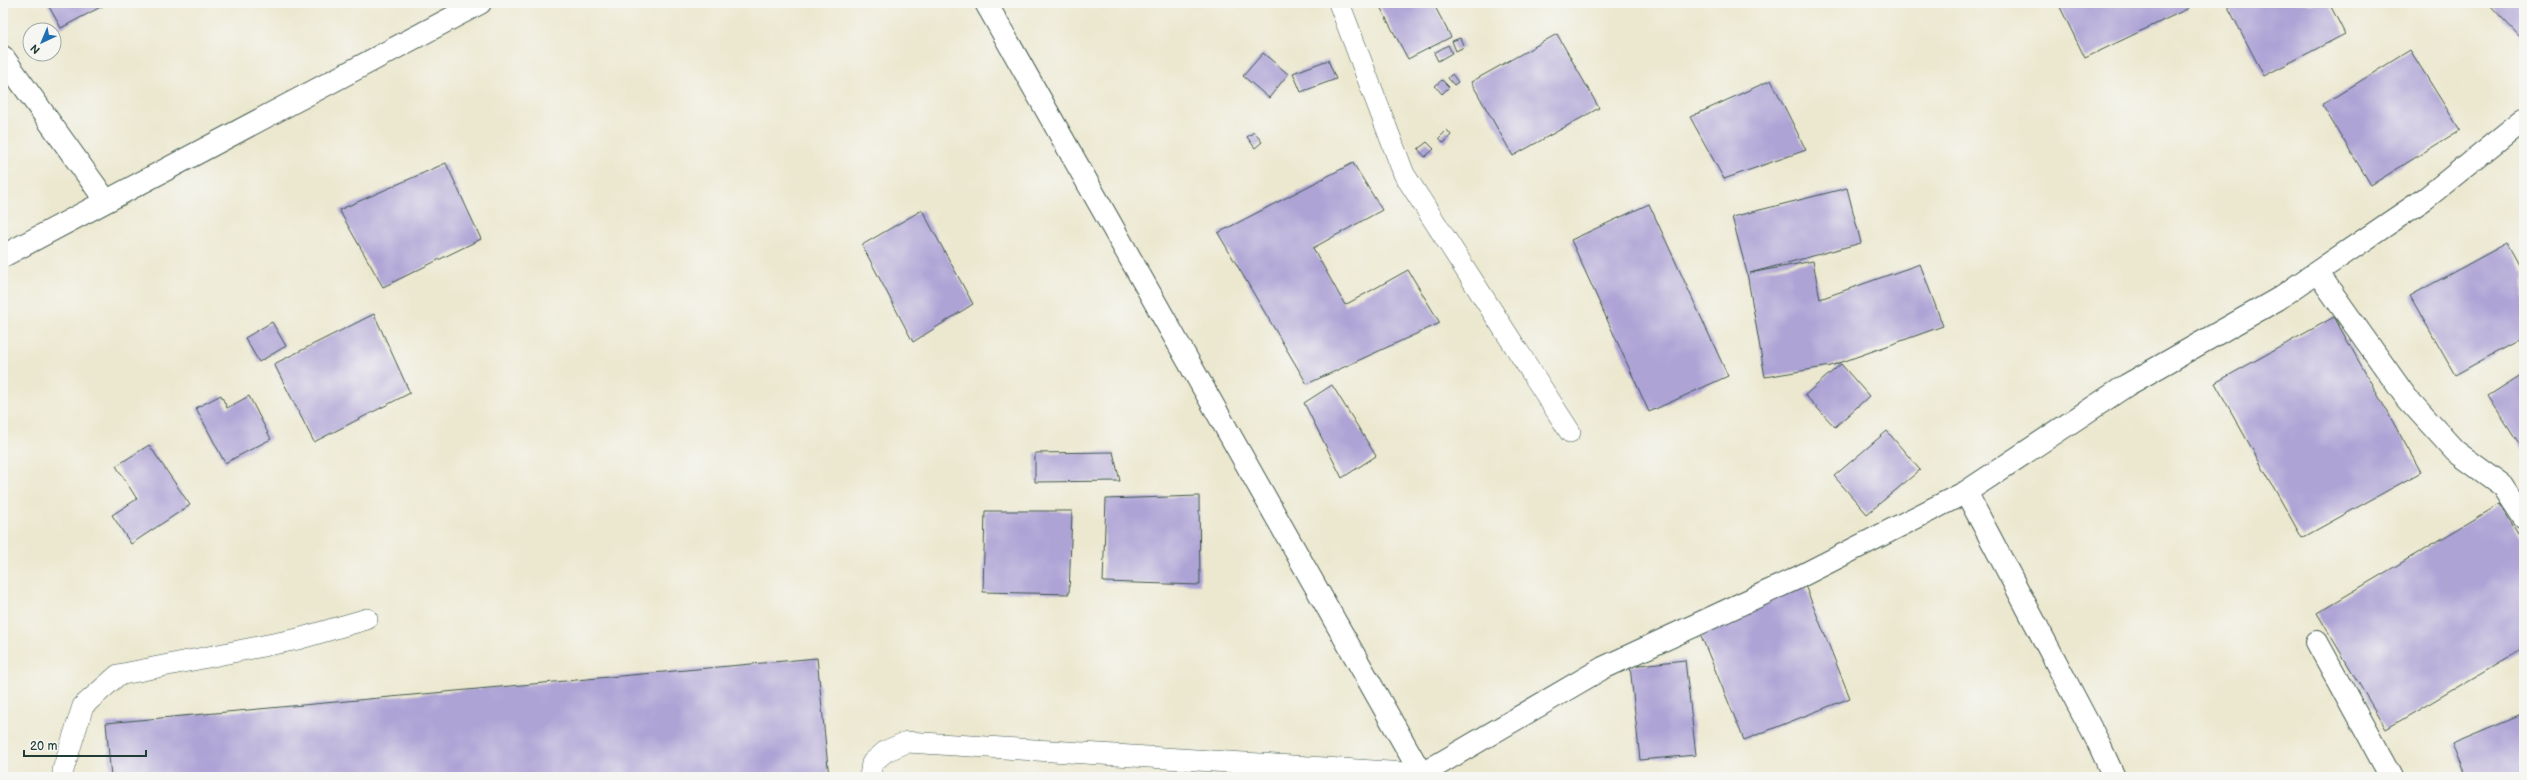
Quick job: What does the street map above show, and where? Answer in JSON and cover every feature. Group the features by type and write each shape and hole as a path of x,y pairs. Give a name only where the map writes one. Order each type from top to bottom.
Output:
{"street":[{"path":"3,256 480,3"},
{"path":"986,3 1422,776 1603,668 1796,578 1966,492 2127,385 2278,299 2426,198 2524,119"},
{"path":"3,57 106,201"},
{"path":"2317,272 2406,397 2455,451 2503,486 2524,518"},
{"path":"1966,492 2098,742 2114,777"},
{"path":"2317,642 2391,777"}],"lane":[{"path":"1339,3 1404,174 1570,432"},
{"path":"63,777 63,770 83,706 118,675 298,639 367,619"},
{"path":"870,777 872,763 886,751 907,742 1422,776"}],"building":[{"path":"47,3 108,3 62,27 62,22 58,22"},
{"path":"1378,3 1433,3 1451,37 1408,59"},
{"path":"2058,3 2186,3 2189,8 2085,58"},
{"path":"2226,3 2329,3 2345,34 2264,76"},
{"path":"2488,3 2524,3 2524,41"},
{"path":"1557,34 1599,108 1513,156 1471,82"},
{"path":"1460,38 1464,47 1456,51 1452,41"},
{"path":"1448,45 1452,53 1438,61 1434,53"},
{"path":"2410,50 2460,130 2371,185 2322,105"},
{"path":"1263,53 1288,74 1269,98 1243,76"},
{"path":"1328,60 1336,79 1301,92 1293,73"},
{"path":"1452,74 1458,82 1454,85 1448,78"},
{"path":"1442,80 1449,87 1442,94 1435,86"},
{"path":"1771,80 1806,150 1724,179 1690,117"},
{"path":"1447,130 1451,135 1444,143 1439,138"},
{"path":"1254,132 1262,142 1255,148 1247,137"},
{"path":"1427,142 1434,149 1425,157 1418,149"},
{"path":"446,163 481,239 383,287 339,210"},
{"path":"1353,163 1382,210 1313,248 1345,305 1408,270 1440,323 1307,384 1218,233"},
{"path":"1847,188 1861,243 1750,273 1813,261 1820,299 1920,264 1943,326 1831,366 1765,377 1747,273 1732,217"},
{"path":"1649,204 1728,376 1649,412 1571,240"},
{"path":"922,210 973,304 913,342 862,245"},
{"path":"2507,243 2524,274 2524,337 2455,375 2410,296"},
{"path":"374,314 410,393 314,442 274,364"},
{"path":"2334,317 2421,472 2302,538 2215,383"},
{"path":"272,322 286,346 259,362 245,338"},
{"path":"1841,364 1869,396 1835,427 1805,395"},
{"path":"2524,373 2524,451 2488,396"},
{"path":"1332,385 1376,456 1342,478 1304,403"},
{"path":"221,395 227,408 249,396 271,439 225,463 196,408"},
{"path":"1887,431 1920,470 1867,514 1834,476"},
{"path":"149,445 190,505 131,544 112,515 137,499 116,466"},
{"path":"1113,452 1120,481 1035,482 1035,453"},
{"path":"1199,496 1200,585 1103,582 1106,499"},
{"path":"2500,504 2524,544 2524,648 2386,729 2317,613"},
{"path":"985,511 1072,511 1069,594 983,592"},
{"path":"1804,583 1850,698 1744,740 1697,626"},
{"path":"817,658 829,777 111,777 106,723"},
{"path":"1685,660 1696,755 1640,760 1630,666"},
{"path":"2524,714 2524,777 2466,777 2452,744"}]}
